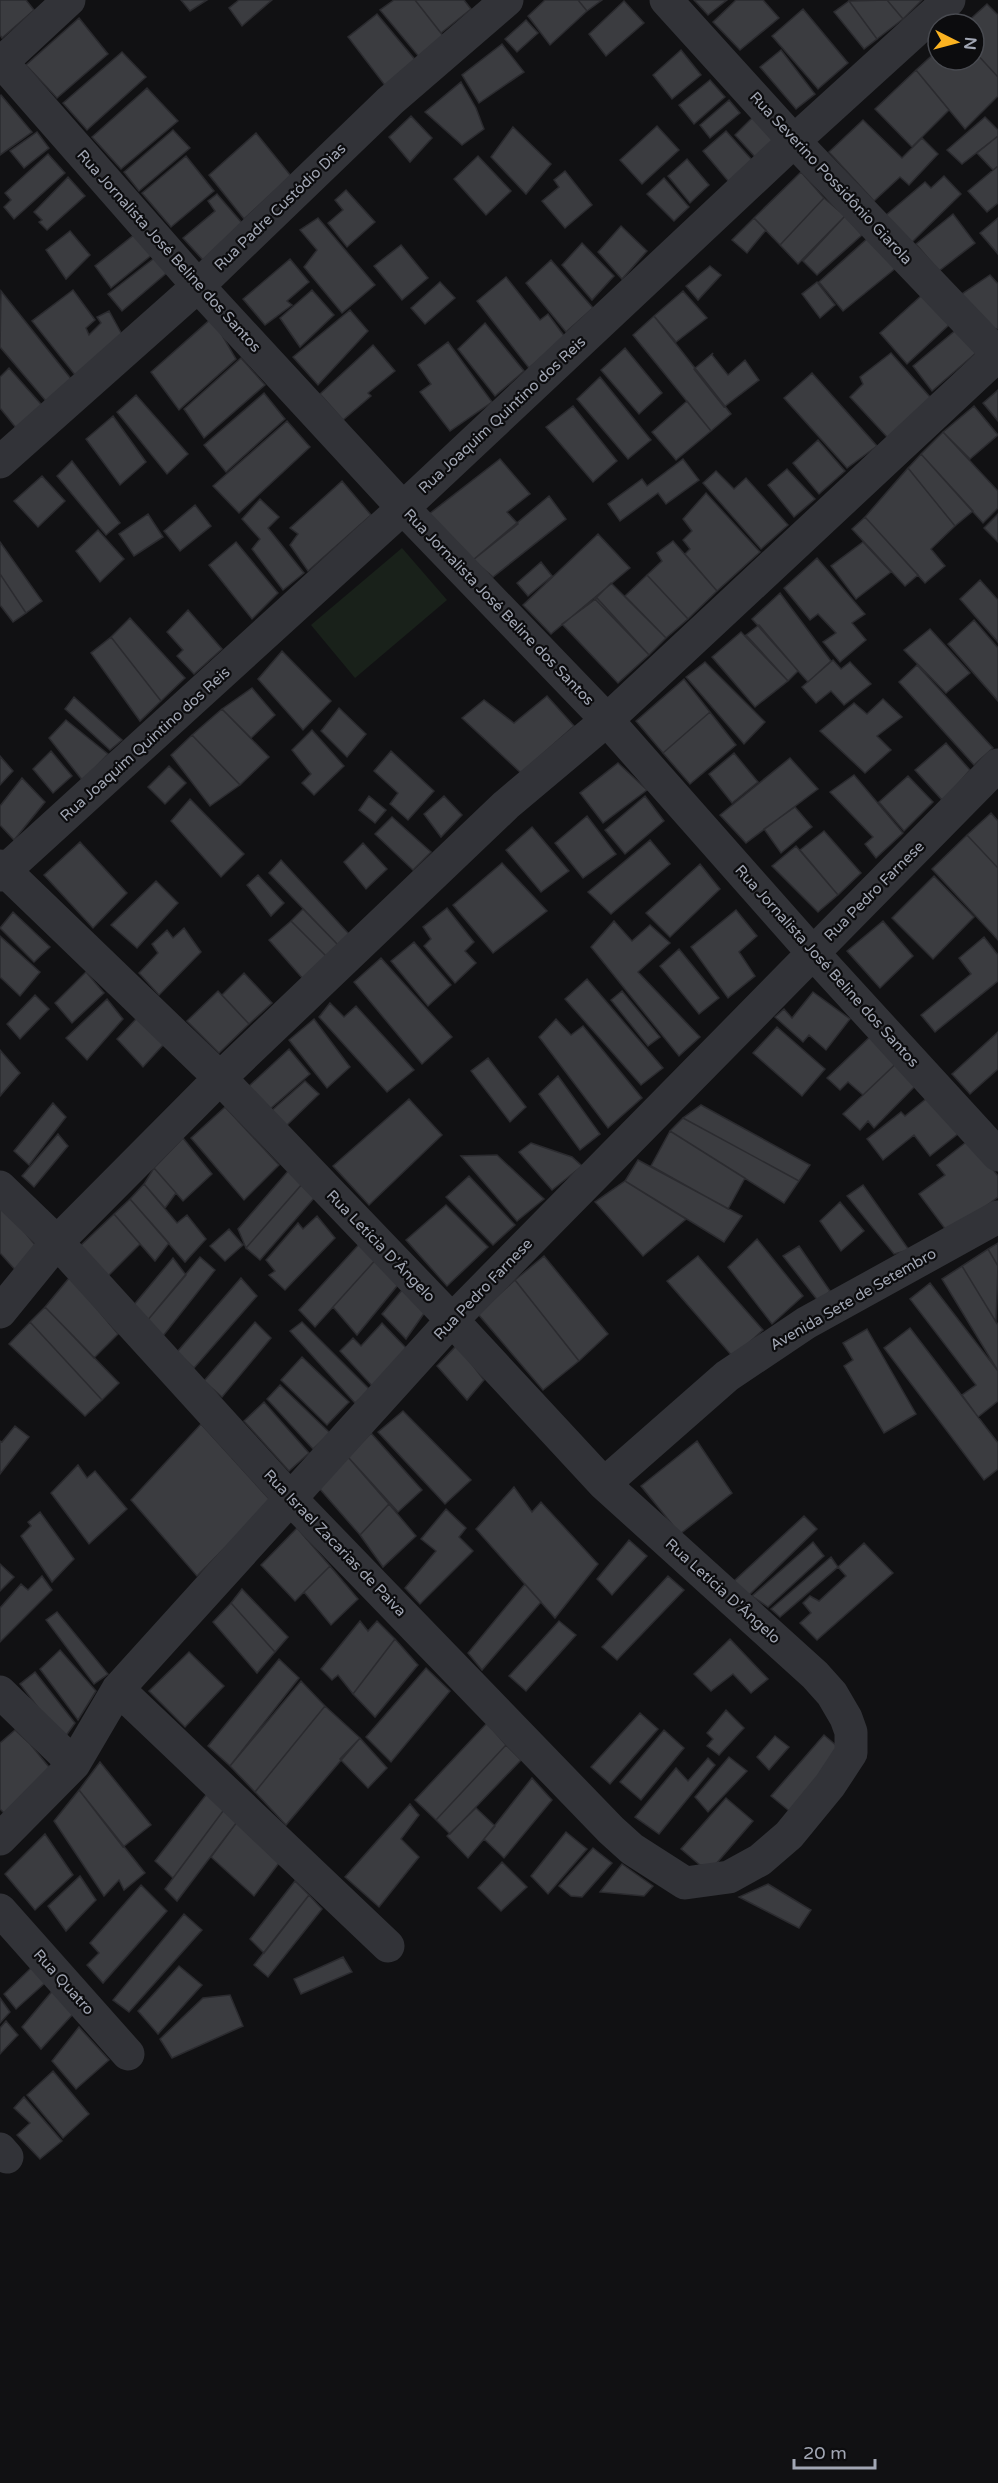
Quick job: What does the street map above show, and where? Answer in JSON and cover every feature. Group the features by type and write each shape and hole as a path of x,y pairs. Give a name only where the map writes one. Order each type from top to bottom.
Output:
{"street":[{"path":"1,62 69,0"},
{"name":"Rua Padre Custódio Dias","path":"0,462 198,286 390,101 507,0"},
{"name":"Rua Severino Possidônio Giarola","path":"666,0 794,141 998,355"},
{"name":"Rua Joaquim Quintino dos Reis","path":"2,871 404,508 794,141 949,0"},
{"name":"Rua Jornalista José Beline dos Santos","path":"1,62 198,286 404,508 607,720 813,953 998,1155"},
{"path":"0,1312 57,1242 220,1078 506,805 607,720 998,355"},
{"name":"Rua Pedro Farnese","path":"0,1839 74,1764 118,1689 452,1320 998,765"},
{"name":"Rua Letícia D'Ângelo","path":"2,871 220,1078 452,1320 604,1484 815,1675 832,1694 851,1732 851,1753 830,1785 789,1835 760,1860 729,1878 685,1883"},
{"name":"Rua Israel Zacarias de Paiva","path":"0,1187 57,1242 291,1499 611,1830 632,1849 685,1883"},
{"name":"Avenida Sete de Setembro","path":"604,1484 727,1376 806,1323 998,1217"},
{"path":"118,1689 388,1946"},
{"path":"0,1692 74,1764"},
{"name":"Rua Quatro","path":"0,1910 128,2054"}],"shaded area":[{"path":"402,548 447,600 355,678 311,625"}],"building":[{"path":"0,0 26,0 34,10 2,38 0,35"},
{"path":"181,0 207,0 190,11"},
{"path":"239,0 272,0 242,26 229,8"},
{"path":"394,0 415,0 444,37 420,58 380,10"},
{"path":"415,0 464,0 471,9 441,33"},
{"path":"545,0 578,0 587,11 550,45 528,16"},
{"path":"578,0 602,0 587,11"},
{"path":"694,0 727,0 708,15"},
{"path":"736,0 763,0 779,18 740,50 713,22"},
{"path":"887,0 922,0 903,19"},
{"path":"887,0 903,19 877,39 849,1"},
{"path":"624,1 644,23 606,56 589,34"},
{"path":"849,1 877,39 864,49 834,12"},
{"path":"987,4 998,15 998,77 986,64 986,12 978,12"},
{"path":"803,9 848,63 818,89 772,36"},
{"path":"377,14 417,62 387,88 348,37"},
{"path":"79,18 108,54 57,98 26,65"},
{"path":"526,20 538,33 517,52 505,39"},
{"path":"502,44 524,72 479,103 462,75"},
{"path":"681,50 701,75 672,99 653,75"},
{"path":"781,50 815,94 796,109 760,67"},
{"path":"122,52 146,77 87,130 63,103"},
{"path":"926,61 926,72 986,72 986,64 998,77 998,96 965,129 916,70"},
{"path":"916,70 949,110 912,147 875,109"},
{"path":"710,80 725,97 694,124 679,105"},
{"path":"461,82 476,108 484,129 462,145 425,112"},
{"path":"147,88 178,121 121,169 92,137"},
{"path":"0,96 32,132 0,155"},
{"path":"729,100 740,113 710,138 700,125"},
{"path":"411,116 432,138 410,162 389,137"},
{"path":"753,117 774,142 756,158 735,135"},
{"path":"985,117 998,130 998,136 962,164 947,150"},
{"path":"863,120 902,158 922,138 938,154 909,185 900,177 874,201 829,152"},
{"path":"657,126 679,150 642,184 620,160"},
{"path":"513,127 551,164 526,194 491,157"},
{"path":"173,130 190,148 139,191 124,172"},
{"path":"726,131 752,160 729,182 703,151"},
{"path":"37,132 49,148 24,168 10,151"},
{"path":"256,133 291,176 244,219 209,175"},
{"path":"998,136 998,166 993,170 977,153"},
{"path":"48,154 65,173 14,219 4,207 11,200 5,193"},
{"path":"186,156 214,191 171,227 142,193"},
{"path":"478,156 511,191 486,215 454,179"},
{"path":"687,159 709,185 690,203 668,176"},
{"path":"998,166 998,203 987,212 968,191"},
{"path":"565,171 592,205 565,228 542,201 559,187 554,180"},
{"path":"801,172 824,198 780,245 754,218"},
{"path":"944,176 961,194 912,242 885,216 925,182 931,188"},
{"path":"68,177 85,196 47,230 39,222 42,220 34,212"},
{"path":"664,178 689,207 674,221 647,194"},
{"path":"346,190 375,222 347,247 328,223 343,210 335,200"},
{"path":"217,194 242,223 203,260 183,238 215,211 208,201"},
{"path":"824,198 845,216 798,264 780,245"},
{"path":"953,214 975,243 939,271 916,244"},
{"path":"845,216 862,235 817,275 803,261"},
{"path":"318,218 375,285 342,313 304,267 317,250 300,230"},
{"path":"754,218 766,230 747,253 732,240"},
{"path":"998,218 998,254 980,233"},
{"path":"621,226 647,251 622,279 598,252"},
{"path":"70,231 90,255 66,279 46,250"},
{"path":"135,234 153,254 111,288 95,266"},
{"path":"869,237 896,268 843,311 819,282"},
{"path":"582,243 614,276 592,300 562,265"},
{"path":"401,245 428,278 402,300 374,266"},
{"path":"157,256 169,271 122,311 108,294"},
{"path":"290,259 309,282 287,301 292,305 265,325 243,299"},
{"path":"551,260 593,308 566,332 526,283"},
{"path":"710,266 721,275 698,300 686,286"},
{"path":"990,275 998,284 998,328 992,332 959,296"},
{"path":"506,277 540,320 548,314 565,337 529,368 477,301"},
{"path":"440,282 455,298 425,324 411,308"},
{"path":"817,282 835,305 820,318 802,294"},
{"path":"73,290 95,320 86,328 89,335 101,323 97,317 109,311 125,340 79,380 32,321"},
{"path":"312,290 334,315 300,347 280,318"},
{"path":"1,291 76,385 51,407 0,347"},
{"path":"683,291 707,318 676,342 654,316"},
{"path":"922,295 950,324 907,364 880,333"},
{"path":"350,310 368,331 318,385 293,357"},
{"path":"654,316 731,414 711,431 633,335"},
{"path":"212,318 236,359 179,410 151,372"},
{"path":"485,323 524,371 495,396 458,349"},
{"path":"957,329 977,352 932,391 913,366"},
{"path":"448,342 492,402 450,431 420,392 431,384 418,365"},
{"path":"373,345 395,371 368,393 371,396 343,420 320,394"},
{"path":"625,348 662,393 639,414 601,370"},
{"path":"713,353 712,355 728,375 745,360 759,380 724,407 694,369"},
{"path":"891,353 931,398 888,438 850,397 863,384 860,377"},
{"path":"241,358 265,385 204,438 184,409"},
{"path":"9,368 47,411 21,434 0,408 0,377"},
{"path":"812,373 877,446 847,468 784,398"},
{"path":"600,377 651,440 628,459 577,399"},
{"path":"998,390 998,421 983,403"},
{"path":"264,393 285,419 226,472 204,445"},
{"path":"136,395 188,454 167,474 117,412"},
{"path":"687,401 711,431 676,460 652,432"},
{"path":"573,406 617,461 593,482 546,427"},
{"path":"974,406 998,435 970,459 943,432"},
{"path":"113,416 146,462 120,485 86,439"},
{"path":"287,421 310,447 239,513 213,486"},
{"path":"943,432 998,491 998,508 983,523 921,454"},
{"path":"818,440 845,471 819,494 793,463"},
{"path":"921,454 973,511 955,526 908,468"},
{"path":"500,459 530,494 507,512 518,524 473,560 429,514"},
{"path":"683,459 699,480 666,504 658,493 620,521 608,504 642,479 647,486"},
{"path":"72,461 120,523 106,535 57,476"},
{"path":"908,468 955,526 931,549 945,566 925,583 865,517"},
{"path":"787,469 815,499 794,517 768,485"},
{"path":"716,471 734,489 746,478 788,525 761,549 703,483"},
{"path":"42,476 65,501 38,527 14,501"},
{"path":"342,481 371,515 308,571 290,545 298,534 290,528"},
{"path":"706,493 760,552 717,591 685,554 690,549 683,540 692,531 683,519"},
{"path":"549,496 566,519 493,577 473,560"},
{"path":"260,499 279,517 268,528 304,573 283,590 252,549 260,539 242,519"},
{"path":"195,505 211,526 180,551 164,531"},
{"path":"148,514 163,537 134,556 119,534"},
{"path":"998,514 998,542 984,528"},
{"path":"865,517 918,575 905,586 852,529"},
{"path":"98,530 124,559 100,582 76,551"},
{"path":"598,534 630,568 551,634 523,605"},
{"path":"673,541 717,591 688,619 647,575 662,561 657,553"},
{"path":"0,542 42,601 26,613 0,574"},
{"path":"236,542 278,593 252,619 209,565"},
{"path":"863,542 891,572 856,599 831,566"},
{"path":"817,558 865,614 852,623 866,640 840,662 823,642 836,633 818,614 810,620 784,588"},
{"path":"541,562 552,576 528,596 517,583"},
{"path":"0,574 26,613 13,622 0,605"},
{"path":"647,575 688,619 666,638 625,596"},
{"path":"980,580 998,600 998,642 960,599"},
{"path":"611,583 666,638 649,655 595,599"},
{"path":"780,593 831,661 808,682 752,619"},
{"path":"597,598 649,655 618,683 562,624"},
{"path":"188,610 222,649 194,674 177,656 183,650 167,632"},
{"path":"130,618 185,678 161,701 111,637"},
{"path":"974,620 998,648 998,701 948,644"},
{"path":"759,625 798,671 788,681 746,635"},
{"path":"930,629 970,673 946,693 904,650"},
{"path":"741,632 788,681 755,707 712,657"},
{"path":"111,637 161,701 140,721 91,653"},
{"path":"282,651 331,701 303,730 258,679"},
{"path":"833,660 841,669 850,662 871,684 844,705 831,691 816,703 802,687"},
{"path":"705,662 765,722 744,744 686,677"},
{"path":"917,665 993,748 974,765 899,682"},
{"path":"684,679 710,712 663,753 636,721"},
{"path":"252,688 275,715 251,738 222,709"},
{"path":"547,696 574,726 521,773 462,718 484,700 514,723"},
{"path":"74,697 122,740 110,750 65,709"},
{"path":"883,699 902,717 877,736 891,750 865,773 820,731 854,703 867,714"},
{"path":"339,708 366,734 347,757 321,731"},
{"path":"222,709 269,757 240,785 192,735"},
{"path":"710,712 736,745 690,784 663,753"},
{"path":"66,720 108,754 83,781 49,738"},
{"path":"312,730 344,766 314,795 302,783 311,774 292,750"},
{"path":"192,735 240,785 210,806 171,755"},
{"path":"946,743 970,770 943,801 915,770"},
{"path":"51,751 72,776 53,793 33,769"},
{"path":"391,751 434,791 408,820 390,804 398,793 374,771"},
{"path":"734,753 758,782 732,803 709,774"},
{"path":"0,756 13,771 0,785"},
{"path":"790,758 818,789 746,843 720,815"},
{"path":"618,763 647,790 603,823 580,793"},
{"path":"169,766 186,783 165,804 148,787"},
{"path":"854,775 903,833 876,858 865,844 873,837 830,792"},
{"path":"908,776 933,802 904,831 879,802"},
{"path":"22,778 45,802 14,840 0,825 0,806"},
{"path":"369,796 386,810 375,823 359,810"},
{"path":"444,796 462,815 441,837 424,814"},
{"path":"645,796 664,821 625,854 605,830"},
{"path":"190,799 244,854 221,877 171,821"},
{"path":"795,807 812,827 781,853 764,829"},
{"path":"991,813 998,821 998,868 967,835"},
{"path":"587,816 616,854 583,878 555,843"},
{"path":"392,817 431,852 413,870 375,834"},
{"path":"532,827 569,871 541,892 506,850"},
{"path":"824,831 861,873 838,895 800,850"},
{"path":"967,835 998,868 998,940 932,869"},
{"path":"650,840 670,864 611,914 588,892"},
{"path":"80,842 127,893 93,928 44,875"},
{"path":"363,843 387,869 366,889 344,862"},
{"path":"796,846 838,895 818,912 772,866"},
{"path":"281,860 349,934 340,947 269,873"},
{"path":"502,863 547,911 493,953 453,905"},
{"path":"700,864 720,889 670,937 646,913"},
{"path":"258,875 284,903 271,916 247,885"},
{"path":"934,876 974,917 933,959 892,918"},
{"path":"156,881 178,903 137,948 111,925"},
{"path":"447,908 474,942 465,951 476,963 455,983 424,946 431,939 423,927"},
{"path":"303,909 340,947 328,958 291,921"},
{"path":"736,910 757,936 739,952 755,976 728,998 691,947"},
{"path":"13,912 50,947 34,962 0,928"},
{"path":"291,921 328,958 304,980 269,940"},
{"path":"614,921 632,941 650,925 670,943 638,972 700,1037 679,1056 591,947"},
{"path":"883,921 913,956 880,988 847,951"},
{"path":"184,928 201,952 159,995 139,973 158,953 152,944 167,930 173,938"},
{"path":"0,936 40,972 20,996 0,977"},
{"path":"984,937 998,955 998,981 935,1032 921,1015 971,974 959,958"},
{"path":"414,942 451,985 428,1006 391,961"},
{"path":"679,949 719,998 699,1014 660,966"},
{"path":"381,958 452,1037 422,1064 354,982"},
{"path":"86,972 104,993 72,1023 55,1003"},
{"path":"244,973 272,1003 249,1024 222,995"},
{"path":"587,979 663,1068 641,1085 565,999"},
{"path":"218,991 249,1024 219,1053 187,1021"},
{"path":"622,991 660,1037 648,1046 611,1000"},
{"path":"813,992 850,1019 826,1050 809,1035 803,1042 775,1017 784,1009 792,1018"},
{"path":"35,995 49,1009 20,1039 7,1024"},
{"path":"107,999 123,1019 87,1060 66,1038"},
{"path":"330,1003 344,1017 356,1006 414,1070 387,1092 319,1017"},
{"path":"137,1018 164,1044 143,1067 117,1039"},
{"path":"314,1019 350,1067 327,1088 289,1040"},
{"path":"556,1019 571,1035 583,1026 642,1098 608,1128 539,1037"},
{"path":"777,1027 825,1069 802,1096 753,1053"},
{"path":"876,1031 904,1056 863,1095 848,1082 840,1090 827,1078"},
{"path":"998,1032 998,1069 970,1094 952,1074"},
{"path":"289,1049 310,1074 270,1109 248,1087"},
{"path":"0,1050 20,1073 0,1096"},
{"path":"904,1056 925,1076 874,1128 868,1121 860,1130 843,1114"},
{"path":"488,1058 526,1107 510,1122 471,1071"},
{"path":"558,1076 600,1134 580,1150 539,1094"},
{"path":"305,1081 319,1094 284,1128 270,1112"},
{"path":"938,1089 968,1126 930,1156 914,1135 883,1160 867,1139 901,1112 905,1116"},
{"path":"409,1099 442,1135 369,1205 333,1166"},
{"path":"53,1103 66,1117 29,1165 14,1151"},
{"path":"701,1105 810,1165 799,1181 683,1118"},
{"path":"225,1107 279,1165 244,1200 191,1138"},
{"path":"683,1118 799,1181 784,1203 670,1131"},
{"path":"670,1131 745,1178 728,1209 651,1166"},
{"path":"58,1134 68,1146 34,1187 22,1176"},
{"path":"183,1138 212,1174 183,1201 154,1168"},
{"path":"970,1139 998,1176 998,1197 949,1234 919,1194 945,1175 937,1165"},
{"path":"531,1143 572,1157 582,1166 552,1190 519,1152"},
{"path":"497,1155 544,1199 517,1221 461,1156"},
{"path":"638,1160 742,1216 724,1242 625,1181"},
{"path":"154,1168 176,1193 165,1208 144,1184"},
{"path":"289,1170 303,1183 246,1248 238,1229"},
{"path":"469,1176 515,1225 493,1245 446,1197"},
{"path":"625,1181 686,1219 643,1256 595,1202"},
{"path":"303,1183 315,1197 260,1260 246,1248"},
{"path":"144,1184 177,1223 187,1215 206,1239 185,1262 130,1199"},
{"path":"863,1185 909,1250 894,1254 847,1196"},
{"path":"130,1199 169,1243 155,1261 114,1214"},
{"path":"840,1202 864,1231 841,1251 820,1221"},
{"path":"446,1205 488,1247 447,1286 406,1240"},
{"path":"4,1207 36,1246 18,1273 0,1253 0,1210"},
{"path":"114,1214 140,1244 106,1278 77,1249"},
{"path":"317,1216 335,1238 285,1290 269,1275 275,1271 266,1260 298,1223 303,1229"},
{"path":"229,1229 243,1245 225,1261 210,1246"},
{"path":"757,1239 803,1296 772,1324 728,1267"},
{"path":"363,1240 379,1256 315,1327 299,1310"},
{"path":"998,1243 998,1266 988,1249"},
{"path":"799,1246 830,1291 819,1302 783,1256"},
{"path":"988,1249 998,1266 996,1322 962,1266"},
{"path":"379,1256 402,1280 357,1335 333,1307"},
{"path":"544,1256 608,1334 579,1361 515,1280"},
{"path":"698,1256 763,1330 733,1357 667,1281"},
{"path":"200,1257 215,1270 163,1336 147,1321"},
{"path":"173,1258 186,1275 147,1321 132,1307"},
{"path":"962,1266 998,1325 998,1371 942,1279"},
{"path":"70,1277 118,1334 94,1358 45,1307"},
{"path":"241,1278 257,1296 194,1368 177,1352"},
{"path":"515,1280 579,1361 543,1390 478,1314"},
{"path":"930,1283 998,1371 998,1401 978,1417 962,1395 976,1385 910,1299"},
{"path":"402,1290 425,1312 406,1339 382,1314"},
{"path":"45,1307 119,1383 102,1400 30,1322"},
{"path":"30,1322 102,1400 85,1416 9,1344"},
{"path":"255,1322 271,1338 222,1397 204,1381"},
{"path":"302,1322 370,1390 355,1403 290,1331"},
{"path":"382,1323 408,1350 374,1388 340,1351 353,1338 361,1346"},
{"path":"910,1328 998,1443 998,1469 984,1480 884,1348"},
{"path":"867,1329 916,1414 884,1433 844,1366 853,1360 843,1343"},
{"path":"457,1345 484,1380 467,1400 437,1366"},
{"path":"302,1357 349,1402 327,1425 281,1380"},
{"path":"280,1385 330,1433 313,1449 267,1399"},
{"path":"264,1402 309,1453 289,1471 244,1421"},
{"path":"403,1411 471,1480 445,1504 378,1432"},
{"path":"201,1424 271,1501 197,1576 131,1500"},
{"path":"15,1426 29,1437 0,1474 0,1441 2,1442"},
{"path":"371,1433 422,1490 398,1512 348,1457"},
{"path":"697,1441 732,1493 680,1534 641,1486"},
{"path":"348,1457 389,1504 360,1535 319,1488"},
{"path":"78,1465 87,1478 95,1471 127,1509 89,1544 51,1493"},
{"path":"514,1487 532,1512 541,1502 598,1564 555,1618 476,1529"},
{"path":"389,1504 416,1536 383,1567 360,1535"},
{"path":"446,1509 466,1528 459,1537 473,1551 420,1604 405,1588 436,1551 421,1539"},
{"path":"40,1512 74,1559 52,1582 21,1536 31,1526 28,1522"},
{"path":"804,1516 817,1529 749,1595 733,1582"},
{"path":"297,1528 330,1566 295,1601 261,1565"},
{"path":"629,1540 647,1556 612,1595 597,1579"},
{"path":"813,1542 824,1556 768,1607 752,1596"},
{"path":"864,1543 893,1573 817,1640 800,1623 811,1613 803,1603 810,1596 819,1601 846,1576 838,1567"},
{"path":"831,1557 838,1567 780,1617 771,1609"},
{"path":"0,1564 14,1577 0,1591"},
{"path":"330,1566 358,1599 331,1625 304,1592"},
{"path":"42,1576 52,1590 0,1642 0,1608 21,1584 28,1590"},
{"path":"668,1576 684,1590 617,1660 602,1647"},
{"path":"525,1584 541,1602 482,1670 468,1653"},
{"path":"242,1589 288,1637 275,1652 231,1603"},
{"path":"231,1603 275,1652 257,1673 213,1622"},
{"path":"57,1612 108,1674 94,1684 46,1620"},
{"path":"360,1621 368,1631 377,1621 395,1639 353,1694 338,1675 332,1680 321,1669"},
{"path":"559,1621 576,1635 526,1691 509,1676"},
{"path":"395,1639 418,1665 375,1717 353,1694"},
{"path":"730,1639 768,1679 751,1693 733,1674 711,1691 694,1674"},
{"path":"60,1650 96,1691 78,1720 40,1669"},
{"path":"189,1652 224,1686 185,1727 149,1691"},
{"path":"279,1659 299,1678 230,1766 208,1746"},
{"path":"426,1668 450,1691 391,1762 366,1737"},
{"path":"35,1672 75,1723 63,1740 20,1684"},
{"path":"301,1681 325,1706 255,1792 230,1766"},
{"path":"325,1706 360,1738 286,1825 255,1792"},
{"path":"726,1710 744,1728 719,1755 707,1746 713,1739 707,1733"},
{"path":"640,1713 658,1729 610,1784 591,1767"},
{"path":"487,1723 506,1745 436,1820 415,1800"},
{"path":"15,1730 54,1773 6,1815 0,1809 0,1743"},
{"path":"664,1730 684,1748 641,1800 620,1782"},
{"path":"824,1735 844,1752 793,1814 771,1796"},
{"path":"775,1736 789,1747 769,1770 757,1757"},
{"path":"360,1738 387,1768 368,1788 340,1759"},
{"path":"506,1745 521,1760 450,1834 436,1820"},
{"path":"729,1757 747,1771 708,1812 695,1797"},
{"path":"708,1758 715,1765 659,1834 635,1817 676,1768 688,1781"},
{"path":"100,1762 151,1825 123,1847 79,1790"},
{"path":"532,1778 552,1800 504,1858 484,1839"},
{"path":"79,1790 145,1873 124,1890 119,1880 104,1896 54,1821"},
{"path":"209,1791 226,1807 173,1878 155,1861"},
{"path":"726,1798 753,1821 715,1865 700,1865 681,1849"},
{"path":"410,1804 419,1815 401,1839 419,1857 379,1907 345,1877"},
{"path":"226,1807 240,1818 177,1901 165,1889"},
{"path":"476,1808 495,1826 468,1858 447,1836"},
{"path":"240,1818 282,1859 254,1896 211,1857"},
{"path":"566,1832 587,1849 548,1894 531,1876"},
{"path":"45,1834 73,1875 35,1910 5,1874"},
{"path":"593,1848 612,1863 582,1897 571,1896 559,1886"},
{"path":"502,1862 527,1887 501,1911 478,1888"},
{"path":"622,1864 653,1886 644,1896 600,1892"},
{"path":"80,1876 96,1900 66,1931 48,1906"},
{"path":"295,1881 309,1895 264,1953 250,1939"},
{"path":"768,1884 811,1910 799,1928 739,1897"},
{"path":"141,1885 167,1911 103,1983 87,1965 99,1953 90,1943"},
{"path":"309,1895 322,1909 268,1977 254,1965"},
{"path":"184,1914 202,1930 129,2012 113,2000"},
{"path":"343,1957 352,1972 301,1994 294,1979"},
{"path":"179,1966 202,1985 158,2034 138,2011"},
{"path":"32,1967 45,1983 16,2009 4,1994"},
{"path":"54,1989 74,2013 41,2049 22,2027"},
{"path":"230,1995 243,2026 172,2058 160,2039 203,1998"},
{"path":"0,1998 10,2012 0,2023"},
{"path":"6,2021 18,2035 0,2054 0,2028"},
{"path":"79,2027 109,2060 76,2089 52,2061"},
{"path":"53,2071 89,2114 63,2138 27,2095"},
{"path":"24,2097 62,2141 40,2159 17,2135 30,2123 14,2108"}]}
